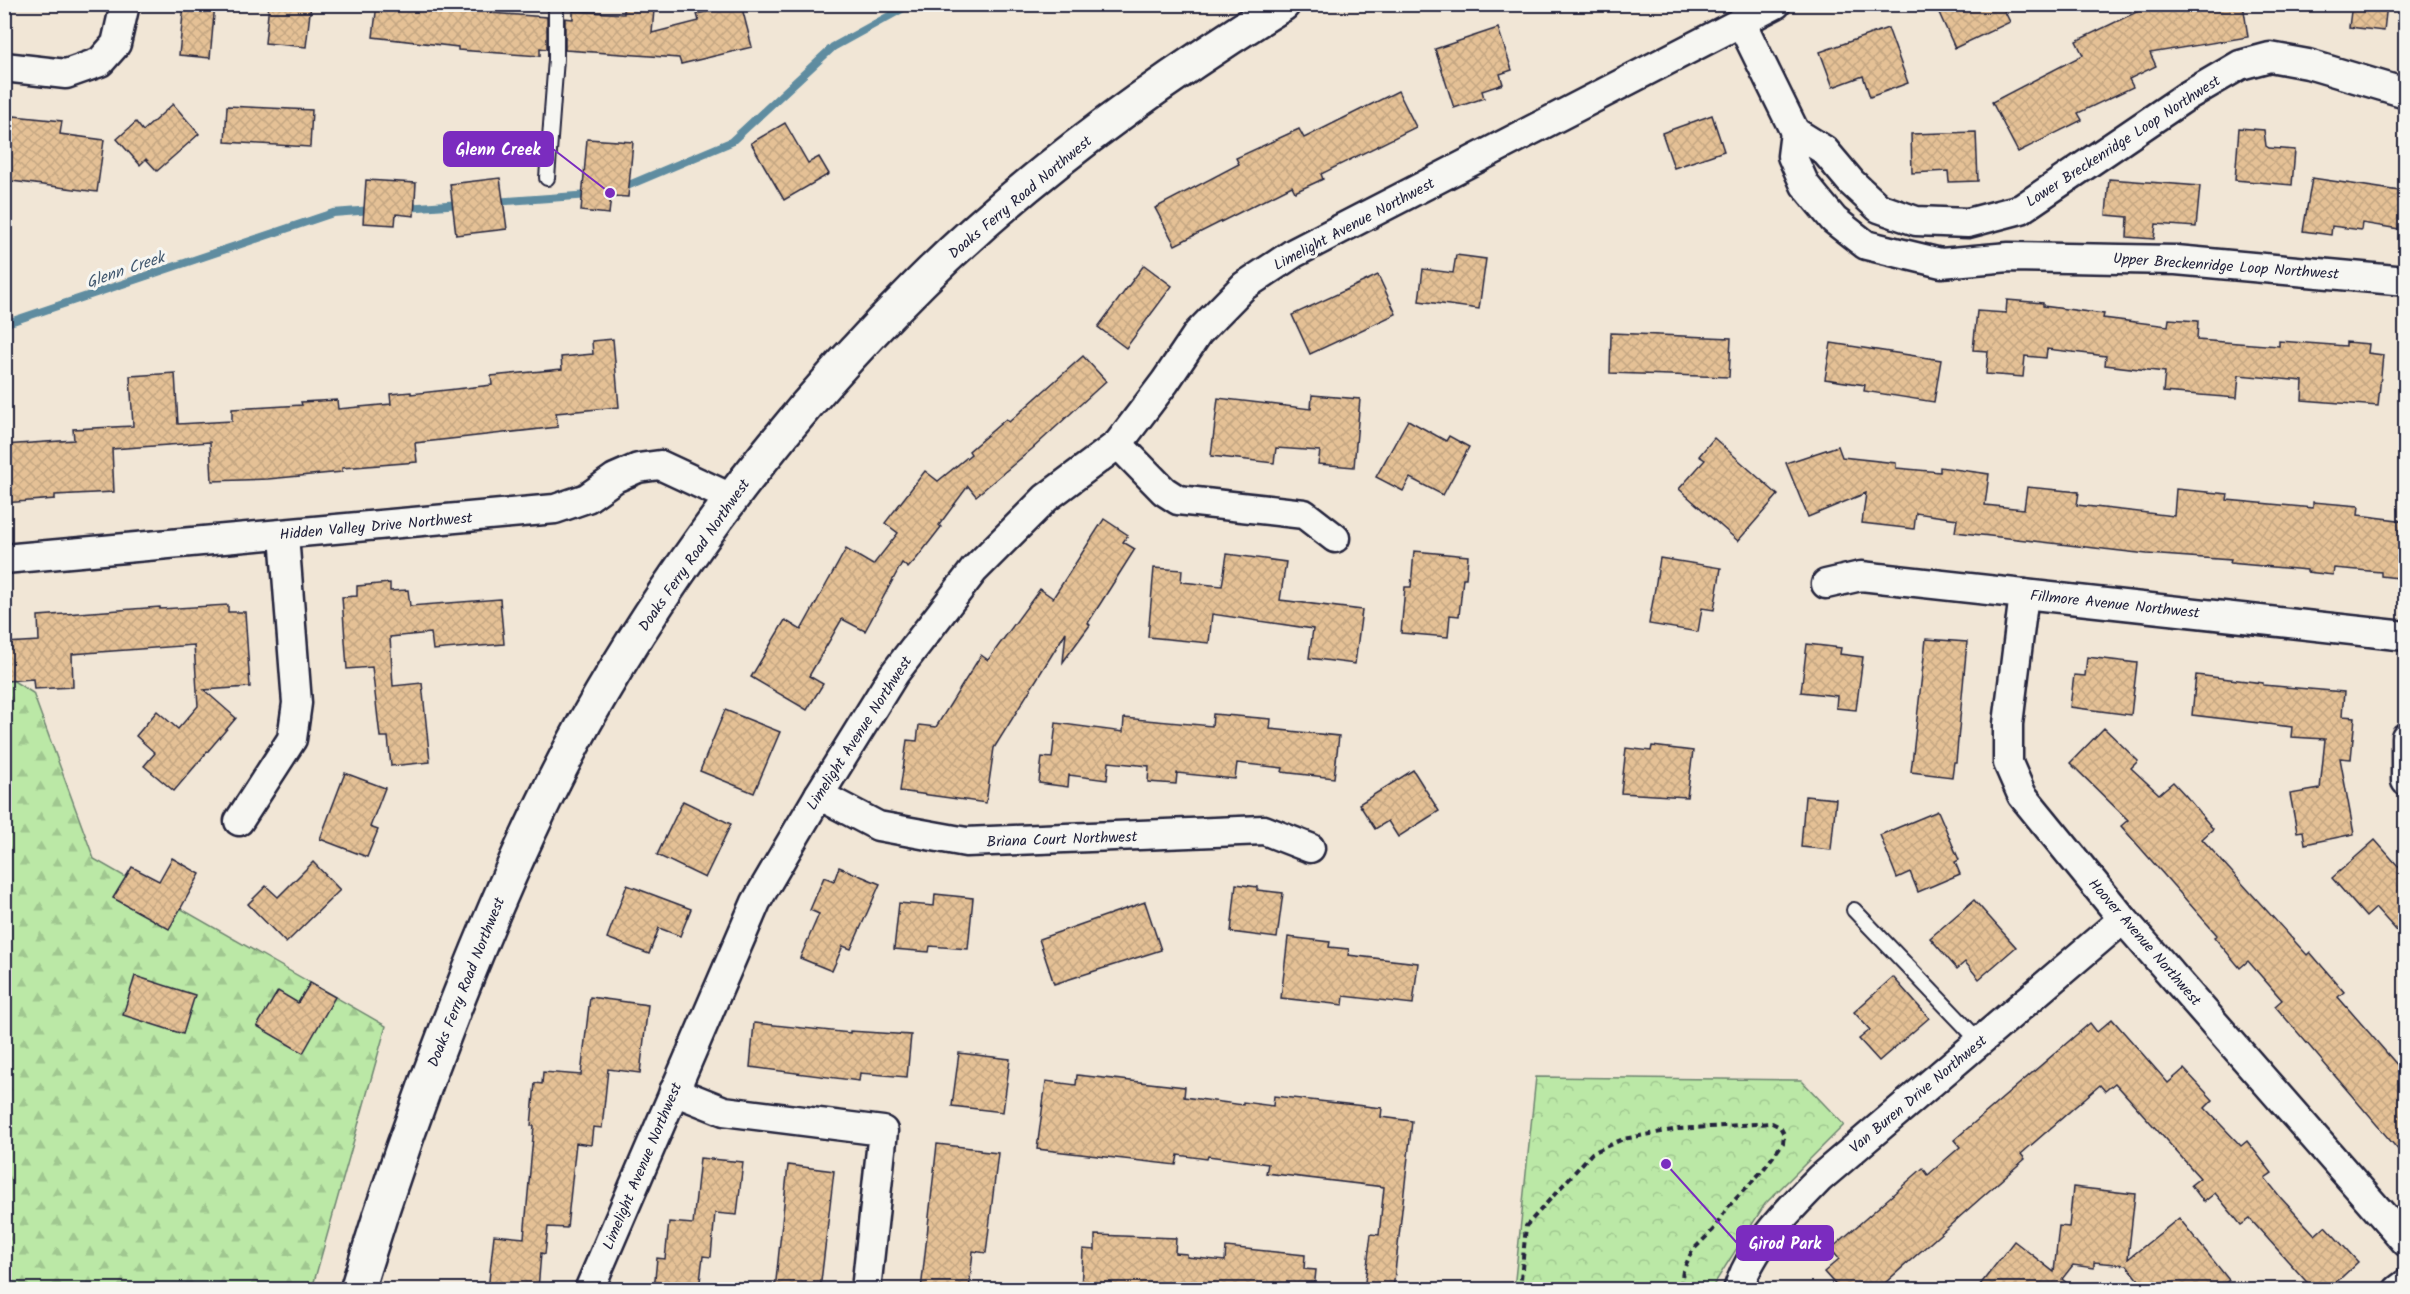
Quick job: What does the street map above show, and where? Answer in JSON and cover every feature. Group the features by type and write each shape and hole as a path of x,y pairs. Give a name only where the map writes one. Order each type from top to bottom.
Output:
{"main road":[{"name":"Doaks Ferry Road Northwest","path":"357,1290 409,1126 493,912 534,822 584,724 624,657 731,498 805,408 921,281 987,221 1125,111 1227,39 1283,4"}],"street":[{"path":"4,67 66,74 100,62 116,44 125,4"},
{"name":"Limelight Avenue Northwest","path":"589,1290 756,902 894,674 974,570 1046,498 1118,444 1165,382 1198,333 1244,286 1294,253 1776,4"},
{"path":"1742,22 1795,132"},
{"name":"Lower Breckenridge Loop Northwest","path":"1795,132 1824,150 1851,182 1879,208 1916,221 1968,224 2021,209 2187,96 2240,65 2270,57 2308,64 2406,93"},
{"name":"Upper Breckenridge Loop Northwest","path":"1795,132 1792,156 1805,185 1834,220 1866,245 1941,263 2009,256 2176,260 2406,281"},
{"path":"1118,444 1164,491 1178,500 1304,514 1335,538"},
{"name":"Hidden Valley Drive Northwest","path":"4,559 555,509 586,498 615,478 638,468 660,465 731,498"},
{"path":"239,821 292,739 297,703 284,535"},
{"name":"Fillmore Avenue Northwest","path":"1826,584 1861,576 2406,636"},
{"name":"Hoover Avenue Northwest","path":"2024,594 2008,724 2008,764 2022,795 2123,919 2406,1242"},
{"path":"2406,737 2404,752 2406,781"},
{"name":"Briana Court Northwest","path":"819,795 878,826 966,842 1264,830 1310,848"},
{"name":"Van Buren Drive Northwest","path":"1738,1290 1744,1272 1775,1225 1820,1178 2123,919"},
{"path":"674,1091 724,1111 883,1131 866,1290"},
{"path":"2398,1290 2406,1284"}],"lane":[{"path":"547,178 556,59 556,4"},
{"path":"1854,910 1980,1042"}],"path":[{"path":"1521,1290 1526,1226 1592,1153 1623,1139 1678,1130 1772,1123 1780,1127 1784,1134 1783,1143 1763,1170 1728,1207 1713,1230 1692,1251 1683,1271 1680,1290"}],"green space":[{"path":"4,675 33,693 94,859 386,1026 312,1289 5,1289"},
{"path":"1536,1077 1801,1080 1844,1125 1765,1204 1711,1289 1514,1289"}],"building":[{"path":"184,4 215,4 210,58 179,55"},
{"path":"269,4 311,4 306,47 265,43"},
{"path":"377,4 471,4 491,6 490,13 547,17 547,49 540,48 540,56 458,50 458,47 373,37"},
{"path":"710,4 741,4 752,47 681,64 679,58 565,50 565,18 573,19 573,11 624,14 624,8 654,10 652,33 699,21 697,14 711,11"},
{"path":"1935,4 2001,4 2010,22 1955,48"},
{"path":"2153,4 2243,4 2248,37 2150,53 2156,66 2129,79 2133,87 2078,113 2082,120 2018,152 1992,102 2083,55 2076,41"},
{"path":"2352,4 2387,4 2384,31 2349,27"},
{"path":"1498,28 1512,70 1500,74 1503,84 1482,91 1484,98 1454,108 1435,49"},
{"path":"1888,28 1908,83 1870,97 1863,76 1833,87 1820,52"},
{"path":"1398,91 1416,127 1321,174 1323,179 1295,192 1292,186 1175,245 1155,208 1239,164 1236,158 1299,129 1304,138"},
{"path":"173,104 199,134 157,171 146,159 140,165 117,139 136,122 143,131"},
{"path":"227,106 312,110 310,147 225,142"},
{"path":"4,115 62,121 60,134 104,140 97,192 4,180"},
{"path":"1712,115 1724,151 1674,168 1662,133"},
{"path":"785,123 808,163 819,157 829,174 784,200 751,143"},
{"path":"2239,128 2264,130 2266,146 2269,148 2295,150 2292,185 2235,180"},
{"path":"1976,132 1978,181 1949,182 1948,171 1912,173 1911,134"},
{"path":"587,139 633,142 628,197 611,196 609,214 581,211"},
{"path":"500,178 507,229 456,235 450,184"},
{"path":"2312,178 2406,192 2406,230 2362,223 2361,230 2332,226 2331,235 2303,231"},
{"path":"2109,179 2200,186 2196,227 2156,224 2154,239 2127,237 2128,217 2106,215"},
{"path":"366,180 416,183 414,216 396,214 395,225 363,223"},
{"path":"1456,255 1486,259 1479,309 1419,301 1423,269 1453,273"},
{"path":"1144,265 1172,286 1126,348 1098,327"},
{"path":"1378,275 1396,314 1310,354 1292,315"},
{"path":"2007,300 2043,303 2043,306 2104,314 2103,318 2168,326 2169,319 2198,321 2197,340 2279,346 2279,341 2346,346 2346,342 2369,344 2368,353 2383,355 2378,406 2302,400 2303,381 2239,375 2237,398 2163,392 2165,372 2105,365 2106,356 2047,349 2046,358 2025,356 2023,377 1986,374 1988,351 1973,350 1977,311 2006,313"},
{"path":"1611,333 1731,338 1729,377 1610,373"},
{"path":"613,339 619,407 556,413 558,427 415,443 417,462 342,468 342,472 268,479 212,481 210,442 112,449 114,492 55,495 55,499 4,503 4,445 74,440 73,429 133,426 130,376 175,373 178,424 232,421 232,409 302,405 301,402 337,400 338,409 391,404 390,394 411,392 411,394 492,385 491,376 562,369 561,357 593,354 592,341"},
{"path":"1831,343 1941,360 1934,402 1864,391 1865,385 1825,379"},
{"path":"1083,356 1106,381 1032,449 976,496 968,486 917,558 908,568 902,563 865,631 842,619 809,676 823,684 807,710 751,677 785,620 801,630 846,549 873,565 898,533 885,523 925,471 938,481 971,454 969,451 1006,419 1009,422"},
{"path":"1312,395 1360,399 1354,467 1318,464 1320,451 1276,448 1274,463 1211,456 1218,398 1311,409"},
{"path":"1408,420 1446,441 1449,436 1469,447 1443,495 1410,478 1403,491 1376,477"},
{"path":"1714,438 1778,495 1738,541 1679,489 1705,460 1699,456"},
{"path":"1838,446 1842,457 1896,463 1896,468 1940,472 1940,467 1989,474 1985,505 2024,509 2027,487 2079,492 2077,505 2174,516 2176,489 2228,494 2227,500 2313,508 2313,502 2359,506 2358,515 2406,521 2406,579 2381,576 2381,572 2334,568 2333,575 2307,572 2307,570 2230,563 2231,560 2147,554 1955,532 1957,519 1916,513 1914,529 1862,523 1866,493 1808,517 1786,463"},
{"path":"1104,519 1128,535 1123,542 1135,549 1088,623 1090,625 1063,662 1066,632 994,748 986,803 900,791 907,740 917,741 919,725 936,727 981,655 988,660 1040,589 1053,598"},
{"path":"1414,551 1468,556 1459,616 1450,615 1448,637 1401,633 1405,587 1411,587"},
{"path":"1227,554 1286,562 1280,600 1362,610 1355,664 1309,658 1313,629 1212,614 1209,643 1148,637 1154,568 1182,570 1181,582 1222,586"},
{"path":"1660,558 1721,568 1714,610 1702,608 1698,632 1649,624"},
{"path":"390,583 390,591 408,590 410,606 500,599 504,644 433,650 431,633 390,637 393,686 422,683 430,762 391,766 388,737 380,737 372,667 347,669 342,597 357,596 357,586"},
{"path":"228,605 228,612 245,612 250,687 204,690 236,718 174,791 144,766 155,753 136,736 157,711 178,729 198,706 194,645 72,654 73,687 34,689 33,679 6,681 5,643 39,641 38,616 160,607 160,609"},
{"path":"1926,639 1967,642 1956,762 1954,762 1952,777 1911,772"},
{"path":"1807,644 1841,648 1840,654 1863,657 1856,710 1836,708 1837,696 1801,692"},
{"path":"2087,657 2137,663 2131,715 2070,707 2074,675 2085,676"},
{"path":"2196,675 2263,683 2263,685 2344,692 2342,716 2355,717 2351,759 2340,758 2354,834 2305,844 2303,831 2297,832 2290,794 2320,789 2325,739 2291,737 2292,727 2192,715"},
{"path":"725,710 780,732 754,793 700,771"},
{"path":"1213,714 1271,719 1270,729 1339,736 1334,778 1282,772 1283,768 1237,763 1235,779 1177,773 1176,784 1148,782 1149,766 1109,762 1107,780 1069,775 1068,787 1039,783 1042,757 1052,758 1056,723 1123,732 1124,718 1212,726"},
{"path":"2104,728 2138,761 2131,768 2159,794 2173,782 2186,796 2213,829 2202,839 2307,955 2310,952 2344,992 2338,997 2406,1075 2406,1159 2275,1006 2282,1000 2248,961 2240,968 2214,937 2217,935 2121,826 2128,820 2070,763"},
{"path":"1652,746 1693,751 1687,797 1621,793 1626,748 1651,751"},
{"path":"1413,770 1439,811 1398,837 1388,821 1375,829 1359,804"},
{"path":"345,773 385,788 370,827 378,830 367,857 320,839"},
{"path":"1805,796 1836,799 1831,850 1801,847"},
{"path":"683,801 731,824 705,878 657,855"},
{"path":"1938,811 1959,860 1955,862 1960,874 1918,892 1910,872 1897,878 1880,835"},
{"path":"2375,840 2406,875 2406,941 2376,908 2366,917 2332,878"},
{"path":"172,858 200,874 169,929 113,898 132,867 159,881"},
{"path":"313,862 340,890 286,943 248,904 266,886 278,897"},
{"path":"839,867 880,884 851,949 843,946 832,971 800,958 819,914 810,910 824,877 834,881"},
{"path":"1236,884 1257,887 1257,890 1283,893 1277,938 1231,932"},
{"path":"627,885 691,909 680,936 659,928 649,954 607,938"},
{"path":"935,894 973,898 968,949 930,946 929,952 894,949 899,903 934,906"},
{"path":"1974,900 2016,947 1979,979 1965,962 1957,969 1930,938"},
{"path":"1145,902 1161,950 1054,984 1039,939"},
{"path":"1288,937 1330,942 1329,947 1349,949 1348,955 1418,963 1413,1004 1344,996 1343,1005 1281,998"},
{"path":"135,976 195,995 183,1034 123,1015"},
{"path":"1893,977 1929,1018 1879,1061 1859,1039 1870,1030 1854,1012"},
{"path":"310,983 335,997 303,1053 257,1026 278,991 298,1003"},
{"path":"590,997 648,1005 640,1073 608,1069 602,1128 593,1127 591,1145 576,1143 567,1228 548,1227 545,1254 541,1253 538,1290 488,1290 494,1235 524,1238 534,1126 531,1126 535,1083 542,1084 543,1072 581,1075"},
{"path":"2112,1019 2168,1083 2184,1069 2213,1100 2205,1108 2241,1146 2247,1141 2272,1173 2265,1178 2281,1198 2315,1235 2325,1226 2358,1262 2328,1290 2314,1290 2250,1219 2241,1225 2215,1193 2204,1202 2191,1185 2200,1178 2115,1083 2105,1091 2100,1085 2021,1154 2025,1159 1877,1290 1840,1290 1824,1272 1839,1259 1831,1249 1923,1168 1928,1175 1960,1147 1954,1140 2090,1023 2097,1032"},
{"path":"754,1023 850,1033 850,1031 911,1035 907,1077 860,1073 859,1081 750,1067"},
{"path":"959,1053 1010,1059 1003,1112 952,1106"},
{"path":"1077,1075 1185,1087 1184,1097 1243,1105 1243,1102 1273,1106 1274,1096 1382,1108 1381,1117 1412,1121 1393,1290 1364,1290 1371,1234 1379,1235 1384,1187 1266,1173 1268,1164 1208,1156 1207,1159 1178,1155 1176,1165 1037,1149 1046,1081 1076,1085"},
{"path":"937,1144 998,1153 986,1253 973,1251 969,1290 921,1290"},
{"path":"700,1158 743,1162 737,1215 715,1213 711,1257 703,1256 699,1290 654,1290 657,1258 665,1259 669,1222 693,1224"},
{"path":"788,1165 834,1171 820,1290 775,1290"},
{"path":"2073,1187 2135,1194 2128,1259 2179,1218 2229,1280 2216,1290 2147,1290 2127,1265 2094,1262 2094,1268 2073,1265 2062,1279 2076,1290 1976,1290 2014,1241 2054,1272 2059,1226 2069,1227"},
{"path":"1095,1235 1176,1238 1175,1253 1187,1254 1187,1257 1225,1261 1226,1247 1305,1255 1304,1269 1316,1270 1314,1290 1081,1290 1083,1249 1095,1250"}],"waterway":[{"name":"Glenn Creek","path":"622,188 731,142 833,47 911,4"},
{"name":"Glenn Creek","path":"494,202 590,195"},
{"name":"Glenn Creek","path":"405,208 461,204"},
{"name":"Glenn Creek","path":"4,324 333,213 372,210"}],"place":[{"name":"Glenn Creek","path":"610,193"},
{"name":"Girod Park","path":"1666,1164"}]}
